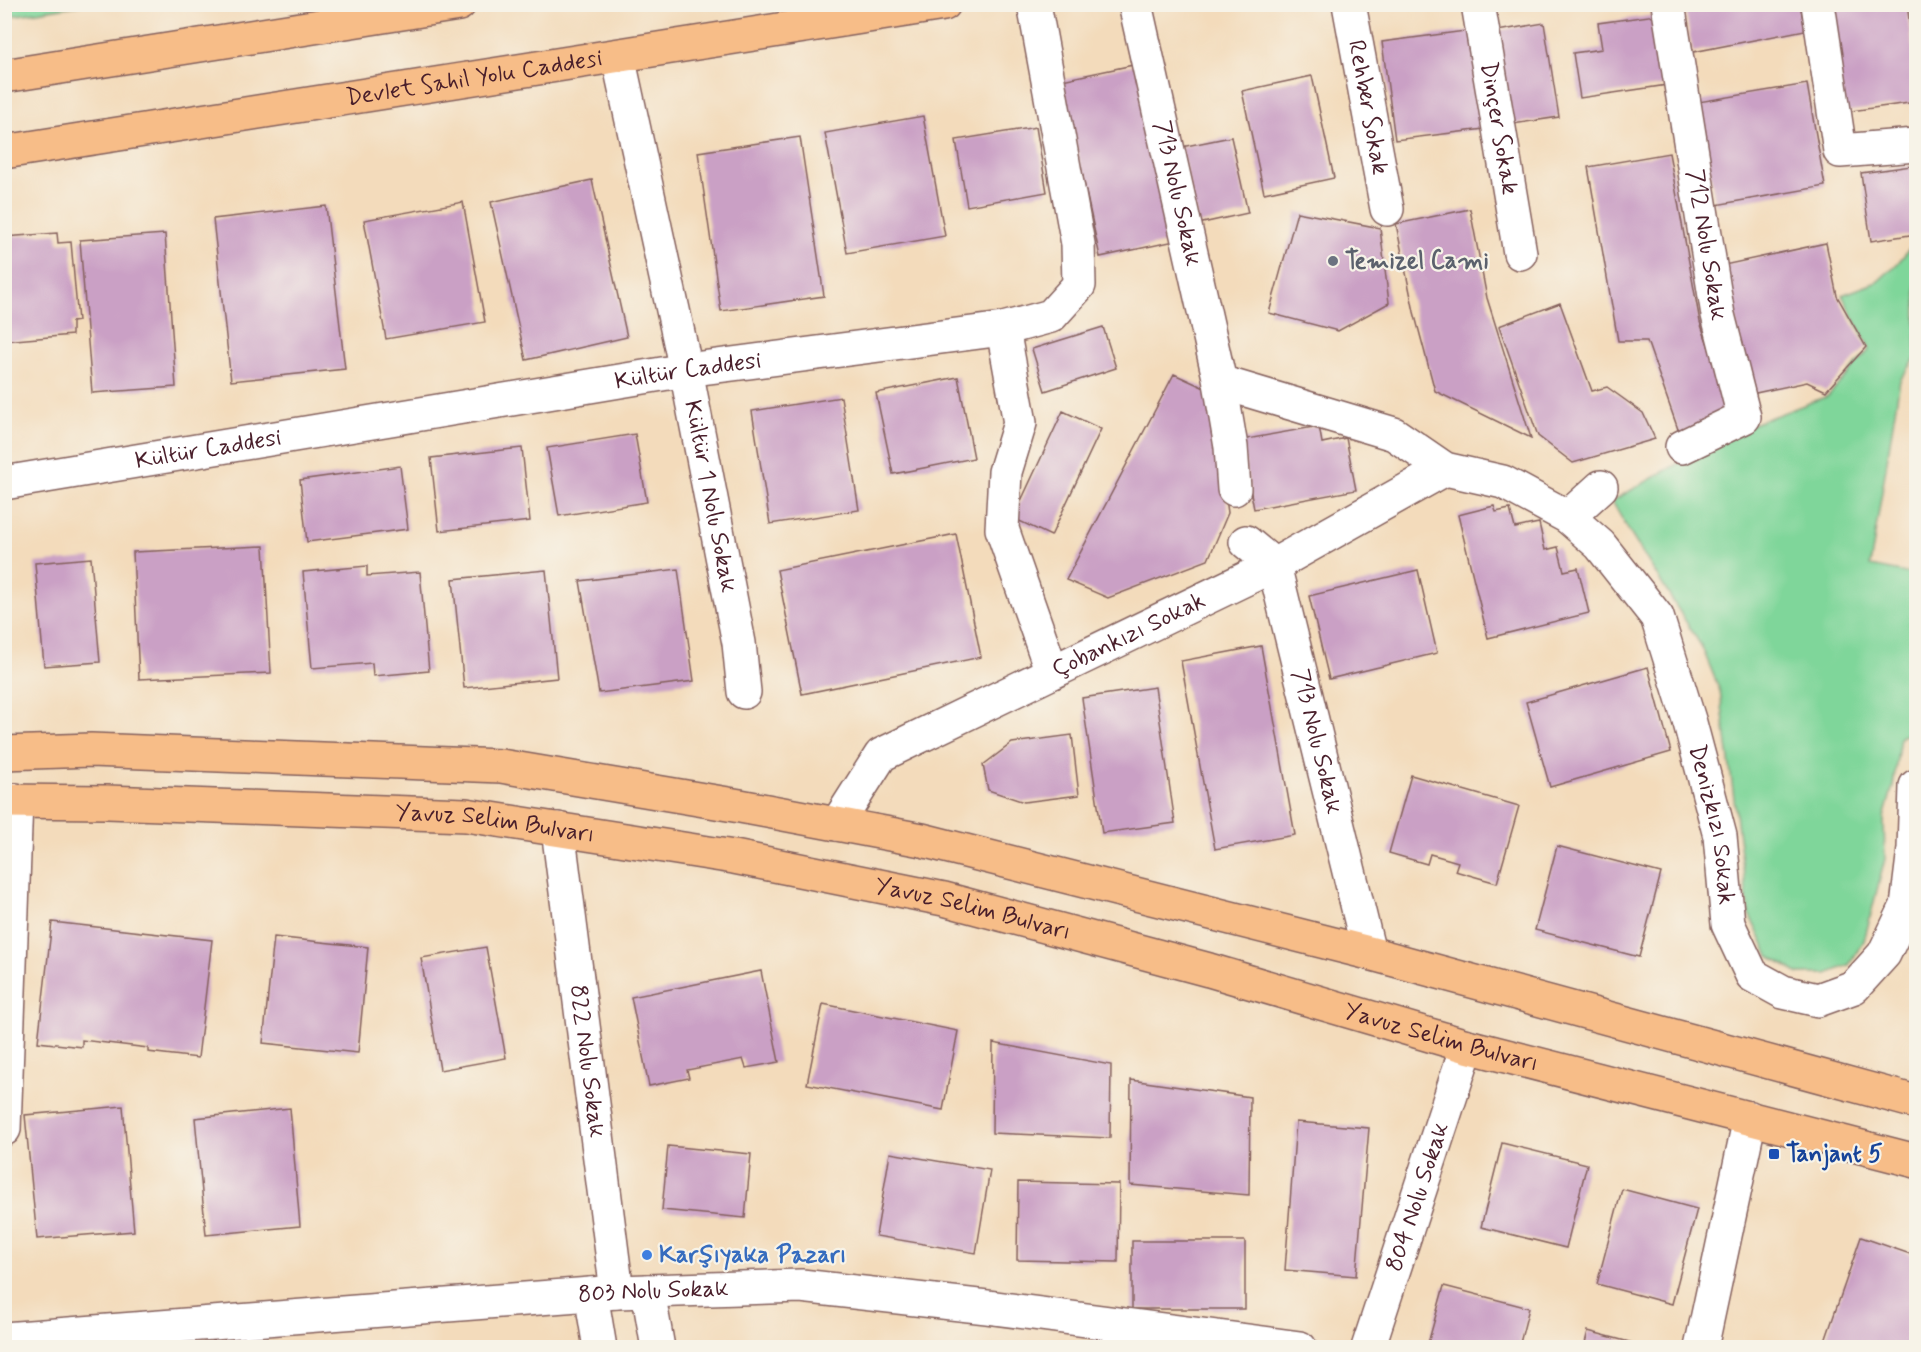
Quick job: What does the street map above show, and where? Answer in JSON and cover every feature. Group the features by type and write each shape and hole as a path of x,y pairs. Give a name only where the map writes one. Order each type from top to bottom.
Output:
{"main road":[{"path":"4,76 459,4"},
{"name":"Devlet Sahil Yolu Caddesi","path":"4,152 944,4"},
{"path":"4,753 91,750 501,765 837,824 922,840 1369,953 1917,1102"},
{"name":"Yavuz Selim Bulvarı","path":"10,801 107,802 466,815 734,857 944,899 1209,970 1467,1046 1917,1161"}],"street":[{"name":"Kültür Caddesi","path":"4,483 686,370 1003,329 1051,316 1079,285 1078,244 1034,4"},
{"name":"713 Nolu Sokak","path":"1135,4 1220,382 1231,447 1234,489"},
{"name":"Rehber Sokak","path":"1349,4 1387,209"},
{"name":"Dinçer Sokak","path":"1478,4 1520,253"},
{"name":"712 Nolu Sokak","path":"1668,4 1718,315 1744,417 1682,447"},
{"path":"1818,4 1840,151 1917,145"},
{"name":"Kültür 1 Nolu Sokak","path":"618,56 686,370 739,643 744,692"},
{"path":"1003,329 1020,423 1005,472 1002,529 1052,672"},
{"path":"1220,382 1394,434 1445,469"},
{"name":"Çobankızı Sokak","path":"837,824 881,755 1274,565 1445,469"},
{"name":"Denizkızı Sokak","path":"1445,469 1503,482 1568,517 1600,545 1657,617 1690,723 1720,836 1728,924 1752,975 1783,992 1818,1000 1854,987 1884,954 1906,906 1914,849 1917,786"},
{"path":"1568,517 1601,487"},
{"path":"1246,542 1274,565"},
{"name":"713 Nolu Sokak","path":"1274,565 1369,953"},
{"path":"4,1129 10,801"},
{"name":"822 Nolu Sokak","path":"558,829 618,1293"},
{"name":"804 Nolu Sokak","path":"1368,1347 1467,1046"},
{"path":"1701,1347 1750,1119"},
{"name":"803 Nolu Sokak","path":"4,1339 618,1293 801,1286 1300,1347"},
{"path":"600,1347 618,1293"},
{"path":"618,1293 658,1347"}],"green space":[{"path":"5,4 80,4 80,5 5,17"},
{"path":"1916,240 1916,358 1900,380 1870,566 1916,575 1916,730 1900,737 1893,786 1884,818 1885,859 1864,941 1849,965 1827,974 1799,974 1769,956 1749,914 1720,691 1702,647 1612,501 1737,430 1828,396 1870,349 1842,295 1877,282 1898,263"}],"building":[{"path":"1684,4 1800,4 1805,30 1693,52"},
{"path":"1830,4 1907,4 1916,73 1916,102 1844,112"},
{"path":"1656,15 1667,85 1580,98 1573,53 1602,49 1598,23"},
{"path":"1544,23 1559,117 1506,125 1491,32"},
{"path":"1480,29 1492,128 1395,140 1382,42"},
{"path":"1138,64 1175,241 1100,257 1062,80"},
{"path":"1312,76 1334,178 1264,193 1242,91"},
{"path":"1807,84 1825,186 1716,205 1698,102"},
{"path":"923,116 945,236 847,253 825,133"},
{"path":"1036,127 1047,192 967,206 956,140"},
{"path":"800,137 824,296 721,311 698,152"},
{"path":"1231,137 1248,213 1198,224 1181,147"},
{"path":"1669,153 1700,322 1733,417 1680,435 1647,341 1618,341 1588,167"},
{"path":"1911,166 1916,199 1916,234 1871,241 1861,173"},
{"path":"592,180 627,337 526,360 491,202"},
{"path":"463,202 485,322 386,339 364,220"},
{"path":"326,206 345,369 231,381 213,219"},
{"path":"1470,209 1487,298 1531,438 1435,391 1414,312 1396,224"},
{"name":"Temizel Cami","path":"1297,212 1380,228 1389,303 1338,331 1269,313"},
{"path":"57,233 58,243 71,242 78,321 72,322 72,335 4,341 4,237"},
{"path":"165,234 176,387 92,393 80,240"},
{"path":"1826,243 1837,296 1866,347 1826,391 1807,382 1751,394 1724,265"},
{"path":"1560,303 1592,391 1607,387 1643,413 1655,439 1573,463 1538,436 1499,326"},
{"path":"1103,327 1116,368 1045,391 1032,349"},
{"path":"1174,374 1211,391 1228,513 1208,560 1108,598 1066,580"},
{"path":"958,377 974,458 893,474 876,393"},
{"path":"841,397 859,510 770,524 752,411"},
{"path":"1063,411 1101,429 1051,536 1013,518"},
{"path":"1319,426 1322,443 1346,438 1356,490 1254,509 1241,440"},
{"path":"635,434 647,502 559,516 547,448"},
{"path":"522,448 530,521 439,531 431,458"},
{"path":"400,466 408,529 307,542 300,480"},
{"path":"1494,506 1496,512 1510,509 1515,528 1539,523 1545,550 1558,547 1564,571 1578,568 1589,613 1488,638 1458,515"},
{"path":"956,534 981,657 802,694 777,570"},
{"path":"264,546 271,673 139,679 133,552"},
{"path":"91,558 100,662 44,666 35,563"},
{"path":"367,566 367,576 420,572 429,671 373,676 372,663 312,668 303,572"},
{"path":"678,569 694,681 599,693 580,581"},
{"path":"546,570 557,678 464,688 453,579"},
{"path":"1418,570 1437,653 1329,679 1309,596"},
{"path":"1261,646 1295,835 1215,849 1181,661"},
{"path":"1648,667 1671,752 1550,787 1526,702"},
{"path":"1155,687 1175,823 1102,833 1082,698"},
{"path":"1072,735 1079,795 1024,802 988,790 983,765 1012,743"},
{"path":"1411,775 1519,806 1497,883 1455,871 1458,862 1430,854 1427,864 1389,853"},
{"path":"1557,846 1661,873 1639,957 1535,930"},
{"path":"52,922 212,940 198,1058 148,1052 148,1048 82,1040 82,1047 38,1042"},
{"path":"274,937 368,947 358,1053 263,1043"},
{"path":"486,947 506,1058 440,1070 421,958"},
{"path":"761,971 779,1062 746,1068 743,1059 687,1070 689,1078 649,1086 631,997"},
{"path":"823,1004 958,1031 943,1110 807,1084"},
{"path":"993,1043 1111,1065 1110,1138 992,1133"},
{"path":"1131,1080 1250,1097 1249,1195 1130,1185"},
{"path":"123,1106 134,1231 37,1239 25,1115"},
{"path":"290,1108 300,1226 206,1235 195,1118"},
{"path":"1296,1122 1369,1128 1356,1276 1285,1270"},
{"path":"1502,1143 1587,1164 1566,1248 1481,1227"},
{"path":"668,1146 751,1154 745,1218 662,1210"},
{"path":"890,1153 990,1170 976,1253 876,1236"},
{"path":"1018,1182 1119,1184 1118,1262 1017,1260"},
{"path":"1622,1189 1697,1209 1672,1304 1597,1284"},
{"path":"1861,1237 1916,1256 1916,1347 1823,1347"},
{"path":"1132,1241 1245,1241 1245,1309 1132,1309"},
{"path":"1444,1286 1529,1308 1519,1347 1427,1347"},
{"path":"1588,1331 1648,1347 1584,1347"}],"place":[{"name":"Temizel Cami","path":"1333,261"},
{"name":"Tanjant 5","path":"1774,1154"},
{"name":"Karşıyaka Pazarı","path":"647,1255"}]}
